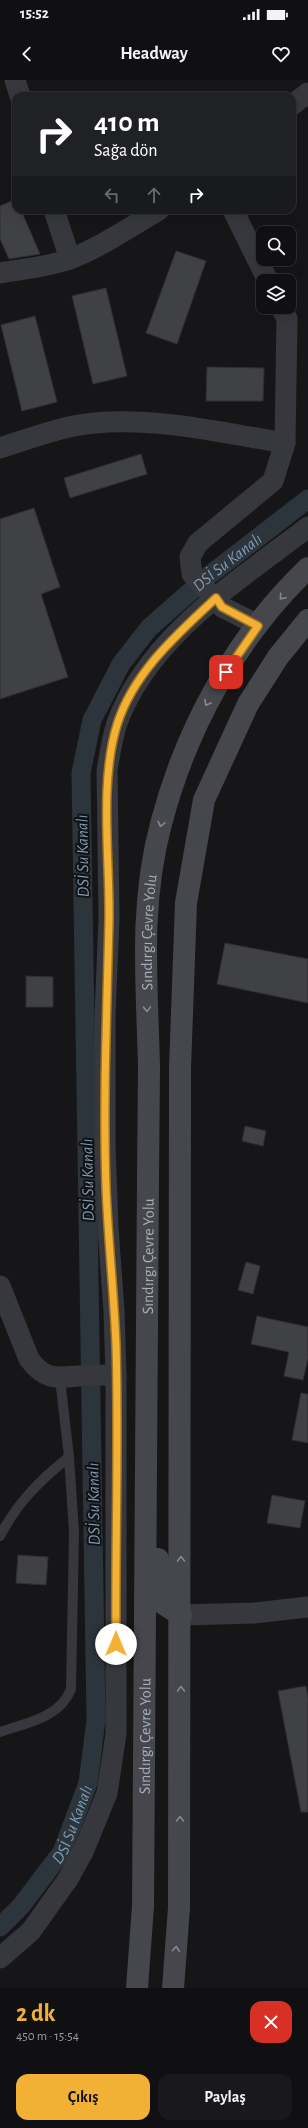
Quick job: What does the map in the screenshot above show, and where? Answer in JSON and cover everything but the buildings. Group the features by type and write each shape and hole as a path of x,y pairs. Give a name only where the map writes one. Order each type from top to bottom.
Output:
{"main road":[{"name":"Sındırgı Çevre Yolu","path":"137,1988 143,1906 149,1067 145,920 160,826 181,758 206,706 232,661 258,626 308,568"},
{"name":"Sındırgı Çevre Yolu","path":"174,1988 179,1908 181,1615 180,1068 186,903 204,800 248,704 278,657 308,620"},
{"path":"146,1448 162,1602 181,1615"}],"street":[{"path":"15,80 19,92"},
{"path":"296,102 308,94"},
{"path":"55,214 70,259"},
{"path":"0,273 47,265 70,259 91,249 152,214"},
{"path":"235,214 265,274"},
{"path":"258,626 222,607 213,595 192,574 190,557 198,543 273,481 285,443 287,319 284,314"},
{"path":"0,448 56,430 94,423 132,422 170,425 285,443"},
{"path":"0,1958 31,1931 68,1879 96,1824 107,1793 116,1734 109,1375 114,1311 106,1184 105,1016 109,919 108,770 117,723 128,699 159,654 213,595 308,527"},
{"path":"0,1286 29,1359 44,1374 70,1377 109,1375"},
{"path":"181,1615 254,1613 308,1607"}],"lane":[{"path":"0,1732 55,1712 67,1698 71,1689 74,1532 69,1456 70,1377"},
{"path":"0,1536 8,1520 30,1490 69,1456"}],"waterway":[{"name":"DSİ Su Kanalı","path":"0,1927 21,1906 62,1852 88,1783 96,1720 81,773 92,720 121,664 149,628 207,577 308,499"}],"route":[{"path":"116,1644 116,1344 108,1228 105,1144 105,1016 109,919 108,770 111,746 117,723 128,699 159,654 179,632 216,598 222,607 258,626 232,661 226,672"}]}
